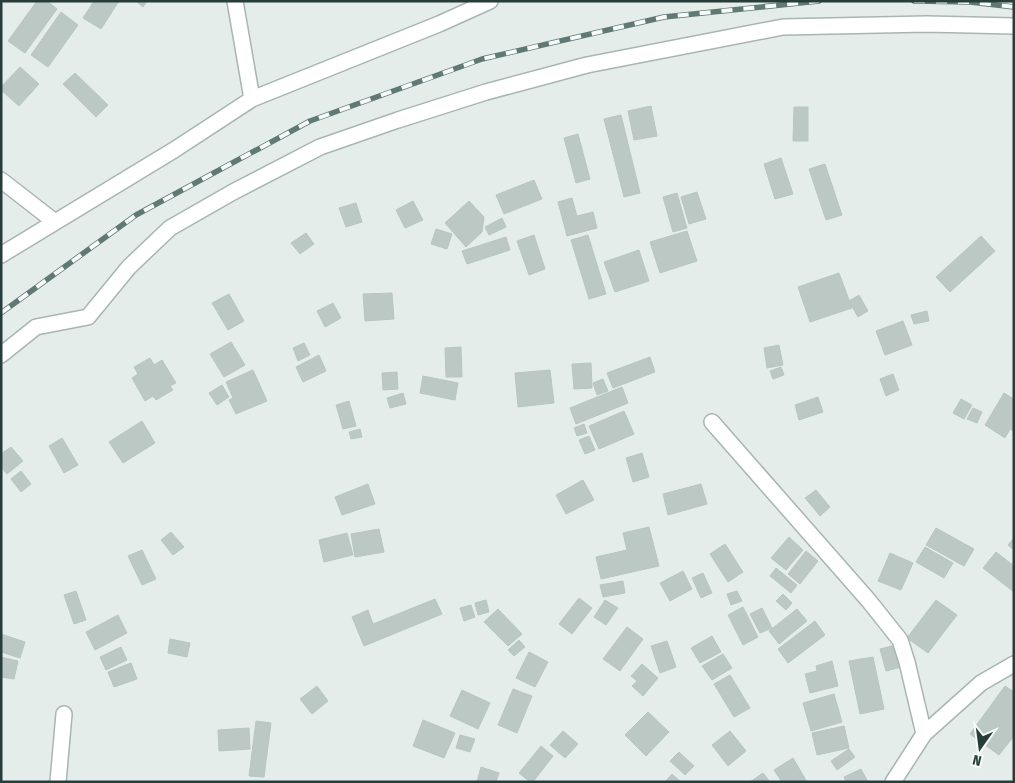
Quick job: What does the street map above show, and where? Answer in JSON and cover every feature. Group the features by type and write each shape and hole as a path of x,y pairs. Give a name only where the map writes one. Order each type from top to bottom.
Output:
{"street":[{"path":"235,1 252,100"},
{"path":"1,255 174,150 252,100 440,24 490,1"},
{"path":"1,355 36,327 88,317 129,267 170,228 233,192 320,147 424,111 587,65 783,27 927,24 1014,26"},
{"path":"1,180 55,222"},
{"path":"712,422 869,601 900,640 924,734"},
{"path":"893,782 924,734 981,683 1014,664"},
{"path":"58,782 64,714"}],"building":[{"path":"37,1 47,1 57,9 25,53 8,41"},
{"path":"94,1 119,1 101,29 83,18"},
{"path":"136,1 147,1 143,7"},
{"path":"61,12 78,25 48,67 31,55"},
{"path":"20,67 39,84 19,106 1,90 1,87"},
{"path":"75,73 108,105 96,117 63,84"},
{"path":"651,106 657,136 634,140 628,111"},
{"path":"794,107 808,107 808,141 793,141"},
{"path":"621,115 640,193 624,197 604,119"},
{"path":"578,134 590,179 576,183 564,138"},
{"path":"781,158 793,194 775,199 764,164"},
{"path":"825,164 842,215 826,220 809,169"},
{"path":"534,180 542,199 504,214 496,195"},
{"path":"697,192 706,219 689,224 681,197"},
{"path":"677,193 687,228 673,232 663,197"},
{"path":"572,198 577,216 593,212 597,228 567,236 558,202"},
{"path":"413,201 423,220 405,228 396,210"},
{"path":"469,201 484,217 482,232 466,247 445,223"},
{"path":"356,203 362,222 346,227 339,208"},
{"path":"502,218 506,227 489,235 485,227"},
{"path":"436,229 452,234 447,249 431,244"},
{"path":"687,231 697,261 660,273 650,242"},
{"path":"306,233 314,244 300,254 291,243"},
{"path":"534,235 545,269 529,275 517,241"},
{"path":"588,235 606,294 589,299 571,240"},
{"path":"981,236 995,251 950,292 936,277"},
{"path":"506,237 510,250 467,264 462,251"},
{"path":"639,250 649,281 615,292 604,262"},
{"path":"839,273 852,308 810,322 798,287"},
{"path":"392,293 394,319 365,321 363,294"},
{"path":"229,294 244,321 228,330 212,303"},
{"path":"859,295 868,311 858,317 849,301"},
{"path":"333,303 341,318 325,327 317,311"},
{"path":"927,311 929,321 914,324 911,315"},
{"path":"903,321 912,345 885,355 876,331"},
{"path":"231,342 245,365 224,377 210,354"},
{"path":"304,343 310,355 298,361 293,348"},
{"path":"779,345 783,365 767,368 764,348"},
{"path":"461,347 462,377 446,377 445,348"},
{"path":"319,355 326,371 303,382 296,367"},
{"path":"650,357 655,372 613,388 607,373"},
{"path":"150,358 154,365 162,360 176,383 170,386 173,390 156,400 153,396 145,401 132,378 138,374 134,367"},
{"path":"591,363 592,388 574,389 572,364"},
{"path":"781,367 784,375 773,379 770,371"},
{"path":"253,370 267,401 236,414 229,400 233,398 226,382"},
{"path":"550,370 554,403 518,407 515,373"},
{"path":"397,372 398,389 383,390 382,373"},
{"path":"893,374 899,390 886,396 880,379"},
{"path":"423,376 458,383 455,400 420,393"},
{"path":"603,379 608,391 597,395 593,383"},
{"path":"222,385 229,397 217,405 209,393"},
{"path":"622,387 628,403 576,424 570,408"},
{"path":"403,393 406,404 390,408 387,398"},
{"path":"1004,393 1014,399 1014,431 1010,429 1005,438 985,425"},
{"path":"818,397 823,412 799,420 795,405"},
{"path":"961,399 972,405 964,419 953,413"},
{"path":"349,401 356,426 343,429 336,405"},
{"path":"973,408 982,412 977,423 967,419"},
{"path":"624,411 634,434 599,449 589,426"},
{"path":"142,421 155,443 123,463 109,442"},
{"path":"584,424 587,433 577,436 574,428"},
{"path":"360,429 362,437 351,439 349,432"},
{"path":"589,436 595,450 585,454 579,440"},
{"path":"62,438 78,465 64,473 49,446"},
{"path":"11,447 23,461 7,474 1,467 1,454"},
{"path":"642,453 649,477 633,482 626,458"},
{"path":"21,471 31,484 21,492 11,479"},
{"path":"583,480 594,500 566,514 556,495"},
{"path":"368,484 375,504 342,515 335,497"},
{"path":"701,484 707,504 668,515 663,494"},
{"path":"816,490 830,507 820,516 805,498"},
{"path":"649,527 659,566 601,579 596,557 627,550 623,533"},
{"path":"936,528 974,549 964,566 926,545"},
{"path":"379,529 384,552 355,557 351,534"},
{"path":"171,532 184,547 173,555 161,540"},
{"path":"347,533 353,555 324,562 319,540"},
{"path":"789,537 803,550 786,570 771,558"},
{"path":"1014,538 1014,550 1008,545"},
{"path":"725,544 743,572 728,582 710,554"},
{"path":"925,547 953,563 944,578 916,562"},
{"path":"142,550 156,579 142,585 128,556"},
{"path":"806,551 818,561 800,584 788,574"},
{"path":"996,552 1014,566 1014,592 983,568"},
{"path":"890,553 913,563 901,590 878,581"},
{"path":"776,568 797,585 791,593 770,576"},
{"path":"683,571 692,589 670,601 660,583"},
{"path":"703,573 712,593 701,598 692,578"},
{"path":"623,581 625,593 603,597 600,585"},
{"path":"76,591 86,620 74,624 64,595"},
{"path":"737,591 742,601 731,605 727,594"},
{"path":"783,594 792,603 786,610 776,601"},
{"path":"579,598 592,608 572,634 559,624"},
{"path":"435,599 442,614 364,646 352,617 368,610 373,624"},
{"path":"486,600 489,612 478,615 475,603"},
{"path":"605,600 618,608 606,625 594,617"},
{"path":"936,600 957,615 928,653 907,638"},
{"path":"471,605 475,617 464,621 460,608"},
{"path":"743,607 758,637 743,645 728,615"},
{"path":"762,608 772,628 760,633 750,614"},
{"path":"498,609 522,634 508,646 484,622"},
{"path":"797,609 807,621 779,644 769,631"},
{"path":"118,615 127,633 95,650 86,632"},
{"path":"815,621 825,635 788,663 778,649"},
{"path":"627,627 643,639 620,671 603,659"},
{"path":"1,634 25,642 20,658 1,652"},
{"path":"712,636 721,652 700,663 691,648"},
{"path":"170,639 190,643 187,657 168,653"},
{"path":"519,640 525,647 514,656 508,650"},
{"path":"667,641 676,667 660,673 651,646"},
{"path":"900,644 906,666 886,671 880,649"},
{"path":"121,647 127,660 106,670 100,657"},
{"path":"529,652 548,662 535,687 516,678"},
{"path":"723,654 732,668 712,680 702,666"},
{"path":"1,657 18,661 14,679 1,677"},
{"path":"873,657 884,709 860,714 849,661"},
{"path":"832,661 838,686 810,693 805,674 817,671 816,666"},
{"path":"131,663 137,679 114,687 108,672"},
{"path":"642,664 658,678 643,696 632,686 637,681 631,676"},
{"path":"730,675 750,708 734,717 714,684"},
{"path":"317,686 328,701 312,714 300,699"},
{"path":"1005,686 1014,692 1014,736 999,755 970,734"},
{"path":"513,689 532,696 517,733 498,725"},
{"path":"462,690 490,703 478,729 450,716"},
{"path":"834,694 842,722 811,731 803,703"},
{"path":"648,712 669,732 646,756 625,735"},
{"path":"423,720 455,733 444,758 413,746"},
{"path":"256,721 271,723 264,777 249,776"},
{"path":"844,726 849,748 817,755 812,733"},
{"path":"249,728 250,749 219,751 218,730"},
{"path":"563,731 578,744 565,758 550,745"},
{"path":"730,731 746,751 728,766 712,745"},
{"path":"460,735 475,739 470,752 456,748"},
{"path":"541,746 553,756 533,782 530,782 519,773"},
{"path":"849,749 855,757 837,770 831,761"},
{"path":"679,752 694,766 685,775 670,761"},
{"path":"793,758 807,782 782,782 774,770"},
{"path":"481,767 499,773 496,782 477,782"},
{"path":"861,769 868,782 846,782 844,777"},
{"path":"763,773 770,782 750,782"},
{"path":"672,774 681,782 665,782"}],"railway":[{"path":"1,313 136,215 310,121 482,59 664,17 819,1"},
{"path":"914,1 970,2 1014,7"}]}
